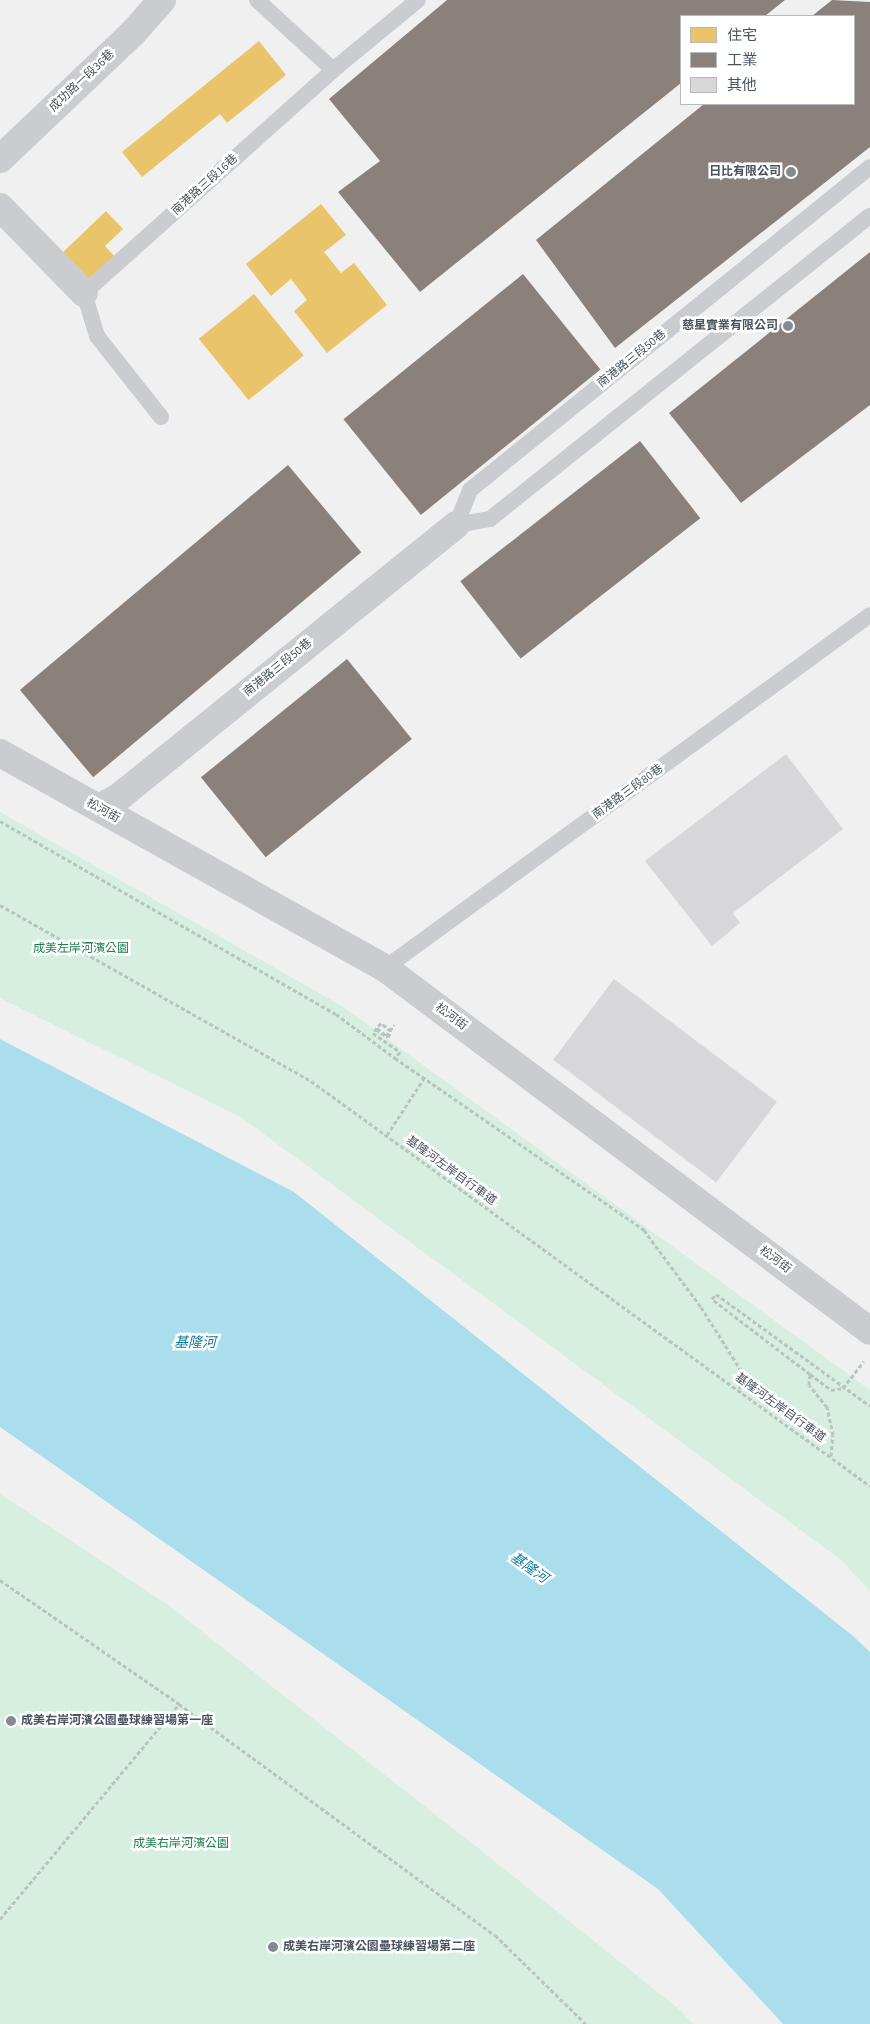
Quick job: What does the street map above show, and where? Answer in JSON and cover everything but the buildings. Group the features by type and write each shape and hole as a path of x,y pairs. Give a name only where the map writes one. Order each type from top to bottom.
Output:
{"street":[{"name":"成功路一段36巷","path":"0,159 133,33 162,0"},
{"path":"0,207 84,293"},
{"name":"南港路三段50巷","path":"99,808 119,797 456,525"},
{"name":"松河街","path":"0,753 385,968 870,1330"}],"lane":[{"path":"257,0 333,70"},
{"name":"南港路三段16巷","path":"84,293 333,70 418,0"},
{"name":"南港路三段50巷","path":"456,525 470,490 870,167"},
{"name":"南港路三段50巷","path":"456,525 490,519 870,216"},
{"path":"84,293 98,336 161,417"},
{"name":"南港路三段80巷","path":"385,968 870,615"}],"path":[{"path":"0,821 336,1014 395,1058 644,1230 700,1307 742,1372 740,1389"},
{"name":"基隆河左岸自行車道","path":"0,905 311,1081 740,1389 870,1486"},
{"path":"394,1025 390,1030 386,1036 376,1029 381,1023 391,1031 388,1036 382,1032 377,1028 373,1033 400,1052 395,1058"},
{"path":"387,1136 424,1078"},
{"path":"865,1358 843,1388 831,1390 712,1299 716,1294 843,1388 870,1406"},
{"path":"810,1374 809,1385 826,1407 832,1435 831,1456"},
{"path":"0,1580 179,1704 495,1935 586,2024"},
{"path":"0,1919 179,1704"}],"green space":[{"name":"成美左岸河濱公園","path":"0,812 342,1006 870,1390 870,1591 841,1560 242,1118 0,998"},
{"name":"成美右岸河濱公園","path":"0,1494 167,1604 478,1848 680,2010 693,2024 0,2024"}],"water":[{"name":"基隆河","path":"0,1039 294,1192 853,1636 870,1652 870,2024 783,2024 658,1889 0,1427"}],"place":[{"name":"日比有限公司","path":"791,172"},
{"name":"慈星實業有限公司","path":"788,326"},
{"name":"成美右岸河濱公園壘球練習場第一座","path":"11,1721"},
{"name":"成美右岸河濱公園壘球練習場第二座","path":"273,1947"}]}
